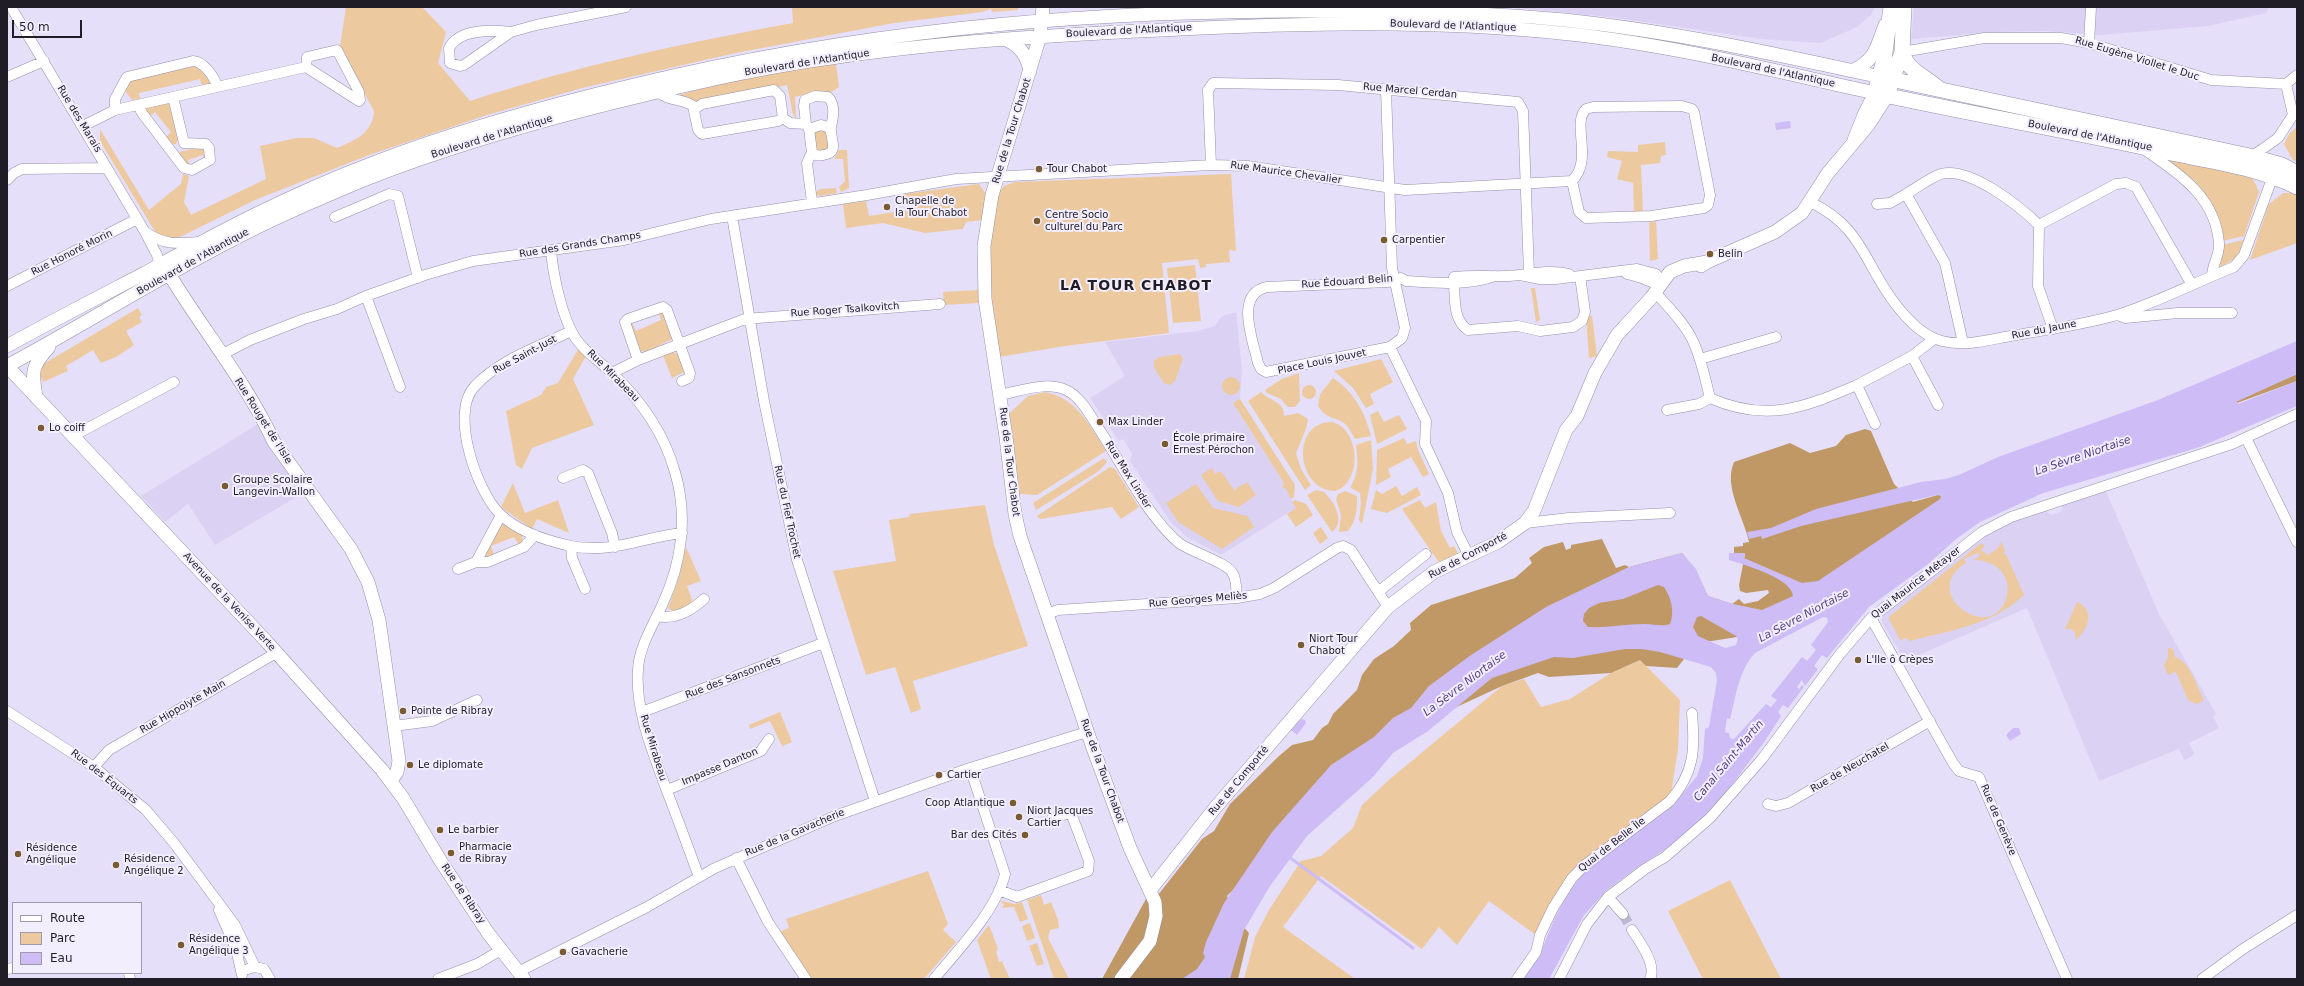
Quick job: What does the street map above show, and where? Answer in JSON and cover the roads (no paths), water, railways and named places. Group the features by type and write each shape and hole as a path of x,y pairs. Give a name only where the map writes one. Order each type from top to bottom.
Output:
{"main road":[{"path":"1895,8 1902,52 1905,61 1910,68 1926,77 1940,90"},
{"path":"1852,71 1868,62 1874,55 1895,8"},
{"path":"1881,94 1886,78 1895,8"},
{"name":"Boulevard de l'Atlantique","path":"7,366 56,339 164,269 200,242 271,206 373,163 471,129 591,95 692,71 805,49 1043,13 1389,11 1478,14 1566,20 1655,32 1886,78 2251,157 2282,165 2297,173"},
{"name":"Rue de la Tour Chabot","path":"1043,13 1040,36 997,177 987,222 984,274 985,299 1000,395 1015,514 1029,565 1087,732 1130,848 1151,889 1156,909 1152,934 1144,949 1121,979"},
{"name":"Boulevard de l'Atlantique","path":"7,346 164,269 280,216 382,173 517,128 658,92 833,57 1040,36 1226,26 1435,24 1513,28 1596,37 1654,46 1845,87 2141,146 2273,176 2297,187"},
{"path":"1004,40 1017,45 1024,53 1030,71"},
{"path":"1886,78 1902,52"},
{"path":"1845,87 1860,102 1864,115"},
{"name":"Rue de Comporté","path":"1854,140 1864,115 1881,94"},
{"name":"Rue de Comporté","path":"1151,889 1216,808 1388,607 1434,572 1498,542 1525,523 1534,511 1566,430 1576,416 1595,373 1617,335 1658,288 1707,262 1783,228 1802,213 1828,173 1854,140 1869,124 1881,94"},
{"name":"Rue Rouget de l'Isle","path":"164,269 223,354 268,428 274,442 351,549 368,582 379,620 399,765 391,781"},
{"path":"36,397 32,375 34,366 56,339"},
{"name":"Avenue de la Venise Verte","path":"7,366 276,653 391,781"},
{"path":"382,770 391,763 397,753"},
{"name":"Rue de Ribray","path":"391,781 408,805 440,860 501,950 521,975"}],"street":[{"name":"Rue des Marais","path":"11,7 138,219 164,269"},
{"path":"511,32 490,30 457,38 448,48 450,63 460,66 464,65 511,32 536,25 626,7"},
{"path":"2089,42 2091,7"},
{"name":"Rue Eugène Viollet le Duc","path":"1902,52 1930,46 1984,38 2061,38 2089,42 2211,80 2286,84"},
{"path":"83,126 114,110 306,67 359,101 360,100 359,92 337,50 307,57 306,67"},
{"path":"7,77 44,61"},
{"path":"114,110 115,99 127,77 192,61 198,62 214,78 217,87"},
{"path":"2251,157 2278,138 2295,116 2286,84 2297,75"},
{"name":"Rue Marcel Cerdan","path":"1211,165 1208,90 1213,83 1276,83 1386,90 1515,101 1521,104 1523,110 1526,184 1525,274"},
{"path":"695,109 702,104 774,90 780,96 783,118 790,123 807,127 821,124 830,128"},
{"path":"1386,90 1392,268 1405,328 1402,338 1390,347 1426,421 1425,444 1448,493 1457,532 1469,556"},
{"path":"658,92 667,99 686,103 695,109 698,130 702,134 778,121 783,118"},
{"path":"812,152 821,156 833,150 830,128 834,118 832,101 825,96 810,97 805,100 807,127 812,152 807,162 812,202"},
{"path":"173,97 184,143"},
{"path":"138,105 142,113 184,168 189,171 210,160 210,148 206,144 184,143 173,153"},
{"path":"1682,106 1692,109 1694,112 1710,195 1708,205 1704,208 1652,216 1586,218 1579,212 1572,181 1582,167 1581,117 1586,109 1593,107 1682,106"},
{"path":"2141,146 2191,184 2210,211 2219,243 2219,253 2213,266 2212,276"},
{"name":"Rue Maurice Chevalier","path":"997,177 1211,165 1248,166 1405,190 1572,181"},
{"path":"7,180 14,173 22,169 107,168"},
{"path":"1877,204 1890,203 1938,176 1950,174 1984,182 2039,225"},
{"name":"Rue du Jaune","path":"1810,202 1831,212 1848,228 1899,309 1910,321 1934,339 1963,343 2053,329 2118,315 2234,267 2240,262 2273,176"},
{"name":"Rue des Grands Champs","path":"223,354 250,340 304,319 337,309 366,296 418,278 473,262 624,240 702,221 812,202 867,195 956,179 997,177"},
{"path":"2039,225 2116,184 2126,183 2136,187 2192,285"},
{"path":"334,217 389,194 398,196 418,278"},
{"path":"1906,194 1945,263 1963,343"},
{"name":"Rue du Fief Trochet","path":"732,216 750,318 797,560 875,801"},
{"name":"Rue Honoré Morin","path":"7,286 138,219"},
{"path":"2039,225 2038,286 2053,329"},
{"path":"145,232 155,239 169,244 200,242"},
{"name":"Rue Mirabeau","path":"551,250 564,311 571,331 581,345 612,373 649,415 664,442 679,490 682,533 679,555 673,581 643,646 638,669 638,687 642,712 652,751 699,877"},
{"name":"Rue Édouard Belin","path":"1436,282 1468,275 1495,276 1555,272 1577,276 1617,273 1637,269 1652,272 1656,274 1658,288 1686,329 1700,359 1710,398"},
{"name":"Rue Édouard Belin","path":"1258,363 1248,313 1250,298 1257,290 1267,287 1388,282 1395,280 1454,283 1477,282 1495,276"},
{"path":"1454,283 1457,317 1460,324 1468,330 1518,326 1540,331 1573,327 1582,321 1584,312 1577,276"},
{"path":"366,296 400,388"},
{"name":"Rue Roger Tsalkovitch","path":"612,373 638,360 750,318 940,304"},
{"path":"638,360 625,322 657,307 663,307 667,310 690,373 689,378 682,381"},
{"path":"2118,315 2125,318 2178,313 2232,313"},
{"name":"Rue Saint-Just","path":"571,331 502,366 474,386 468,395 464,415 473,466 485,493 501,515 535,535 571,546 615,547 682,533"},
{"path":"1700,359 1776,337"},
{"path":"1667,410 1699,404 1710,398 1750,412 1776,412 1835,394 1857,385 1912,356 1934,339"},
{"name":"Place Louis Jouvet","path":"1258,363 1264,371 1273,372 1390,347"},
{"path":"1912,356 1938,405"},
{"path":"73,436 174,382"},
{"path":"1857,385 1876,424"},
{"name":"Rue Max Linder","path":"1000,395 1049,386 1065,390 1076,397 1155,517 1173,537 1190,550 1227,566 1234,576 1237,598"},
{"name":"Quai Maurice Métayer","path":"1559,979 1587,924 1608,898 1645,869 1664,857 1710,818 1762,759 1840,654 1871,618 1958,549 1996,524 2246,438 2297,414"},
{"path":"2246,438 2297,542"},
{"path":"563,478 583,470 588,473 612,533 615,547"},
{"path":"1525,523 1569,518 1670,513"},
{"path":"476,562 501,515"},
{"path":"458,569 476,562 488,562 524,547 535,535"},
{"path":"571,546 572,558 585,589"},
{"name":"Rue Georges Meliès","path":"1047,614 1058,610 1237,598 1260,594 1274,588 1337,548 1343,546 1351,550 1378,592"},
{"path":"1388,607 1378,592 1426,554"},
{"path":"657,616 675,617 694,608 704,599"},
{"name":"Rue de Genève","path":"1871,618 1959,771 1973,774 1978,777 1982,784 2067,979"},
{"name":"Rue des Sansonnets","path":"642,712 823,643"},
{"name":"Rue Hippolyte Main","path":"94,767 109,750 276,653"},
{"path":"394,726 432,721 477,700"},
{"name":"Rue des Équarts","path":"7,711 94,767 146,810 174,843 214,899 235,925 255,967"},
{"name":"Quai de Belle Île","path":"1517,979 1536,952 1540,935 1553,908 1572,878 1585,865 1670,801 1679,791 1691,768 1694,740 1692,713"},
{"name":"Rue de Neuchatel","path":"1768,804 1776,806 1788,803 1930,721"},
{"name":"Rue de la Gavacherie","path":"521,975 736,858 875,801 970,768 1087,732"},
{"name":"Impasse Danton","path":"667,790 761,751 769,739"},
{"path":"934,979 973,932 999,890 1004,878 1005,869 970,768"},
{"path":"999,890 1017,897 1088,871 1089,861 1072,815 1067,812 1052,818"},
{"path":"736,858 768,922 806,979"},
{"path":"1608,898 1623,914"},
{"name":"Rue des Équarts","path":"214,899 236,949 242,977"},
{"path":"2202,979 2243,949 2297,915"},
{"path":"1632,930 1650,963 1650,979"},
{"path":"438,979 477,964 501,950"},
{"path":"242,977 248,969 255,967 264,969 271,978"}],"water":[{"path":"1790,121 1791,128 1776,130 1775,123"},
{"path":"2297,341 2297,374 2236,402 2238,404 2297,381 2297,406 2197,448 2043,493 1980,522 1956,539 1928,564 1869,607 1827,658 1822,655 1814,666 1818,669 1805,686 1802,680 1797,687 1799,689 1802,685 1804,687 1788,708 1783,705 1778,712 1781,716 1765,741 1718,803 1672,845 1635,869 1607,890 1584,915 1549,979 1522,979 1540,954 1567,894 1582,875 1611,850 1678,799 1697,776 1703,758 1705,729 1709,727 1717,680 1716,673 1711,667 1660,652 1642,649 1625,649 1573,658 1554,657 1492,678 1428,731 1393,753 1373,777 1307,836 1270,886 1244,930 1230,979 1182,979 1197,969 1205,957 1203,953 1206,942 1224,903 1272,832 1331,765 1374,737 1393,718 1411,708 1429,686 1471,655 1546,607 1629,567 1682,553 1696,569 1708,596 1733,604 1762,610 1793,596 1790,589 1784,583 1766,573 1729,560 1729,553 1745,553 1744,558 1802,583 1818,581 1940,499 1941,496 1937,495 1801,526 1762,539 1761,536 1749,539 1747,532 1771,528 1816,509 1921,482 1945,479 1959,475 1998,457 2158,400","holes":["1658,585 1664,587 1669,596 1672,609 1670,624 1588,627 1583,621 1584,614 1589,608 1599,603 1623,599","1701,616 1736,636 1738,639 1736,645 1725,648 1698,636 1693,627 1697,617","1823,617 1827,618 1828,622 1811,645 1816,650 1807,661 1802,657 1771,696 1777,700 1771,707 1766,704 1734,739 1730,738 1729,733 1725,732 1727,718 1730,719 1736,692 1745,667 1755,653"]},
{"path":"1301,719 1305,720 1306,723 1297,735 1291,730"},
{"path":"2013,728 2019,728 2021,734 2010,741 2006,735"}],"waterway":[{"path":"1289,857 1413,948"}],"tunnel":[{"path":"1623,914 1632,930"}],"place":[{"name":"Tour Chabot","path":"1039,169"},
{"name":"Chapelle de la Tour Chabot","path":"887,207"},
{"name":"Centre Socio culturel du Parc","path":"1037,221"},
{"name":"Carpentier","path":"1384,240"},
{"name":"Belin","path":"1710,254"},
{"name":"Max Linder","path":"1100,422"},
{"name":"Lo coiff","path":"41,428"},
{"name":"École primaire Ernest Pérochon","path":"1165,444"},
{"name":"Groupe Scolaire Langevin-Wallon","path":"225,486"},
{"name":"Niort Tour Chabot","path":"1301,645"},
{"name":"L'Ile ô Crèpes","path":"1858,660"},
{"name":"Pointe de Ribray","path":"403,711"},
{"name":"Le diplomate","path":"410,765"},
{"name":"Cartier","path":"939,775"},
{"name":"Coop Atlantique","path":"1013,803"},
{"name":"Niort Jacques Cartier","path":"1019,817"},
{"name":"Le barbier","path":"440,830"},
{"name":"Bar des Cités","path":"1025,835"},
{"name":"Pharmacie de Ribray","path":"451,853"},
{"name":"Résidence Angélique","path":"18,854"},
{"name":"Résidence Angélique 2","path":"116,865"},
{"name":"Résidence Angélique 3","path":"181,945"},
{"name":"Gavacherie","path":"563,952"}],"district":[{"name":"LA TOUR CHABOT","path":"1136,286"}],"water label":[{"name":"La Sèvre Niortaise","path":"2083,456"},
{"name":"La Sèvre Niortaise","path":"1804,616"},
{"name":"La Sèvre Niortaise","path":"1465,684"},
{"name":"Canal Saint-Martin","path":"1729,761"}]}
